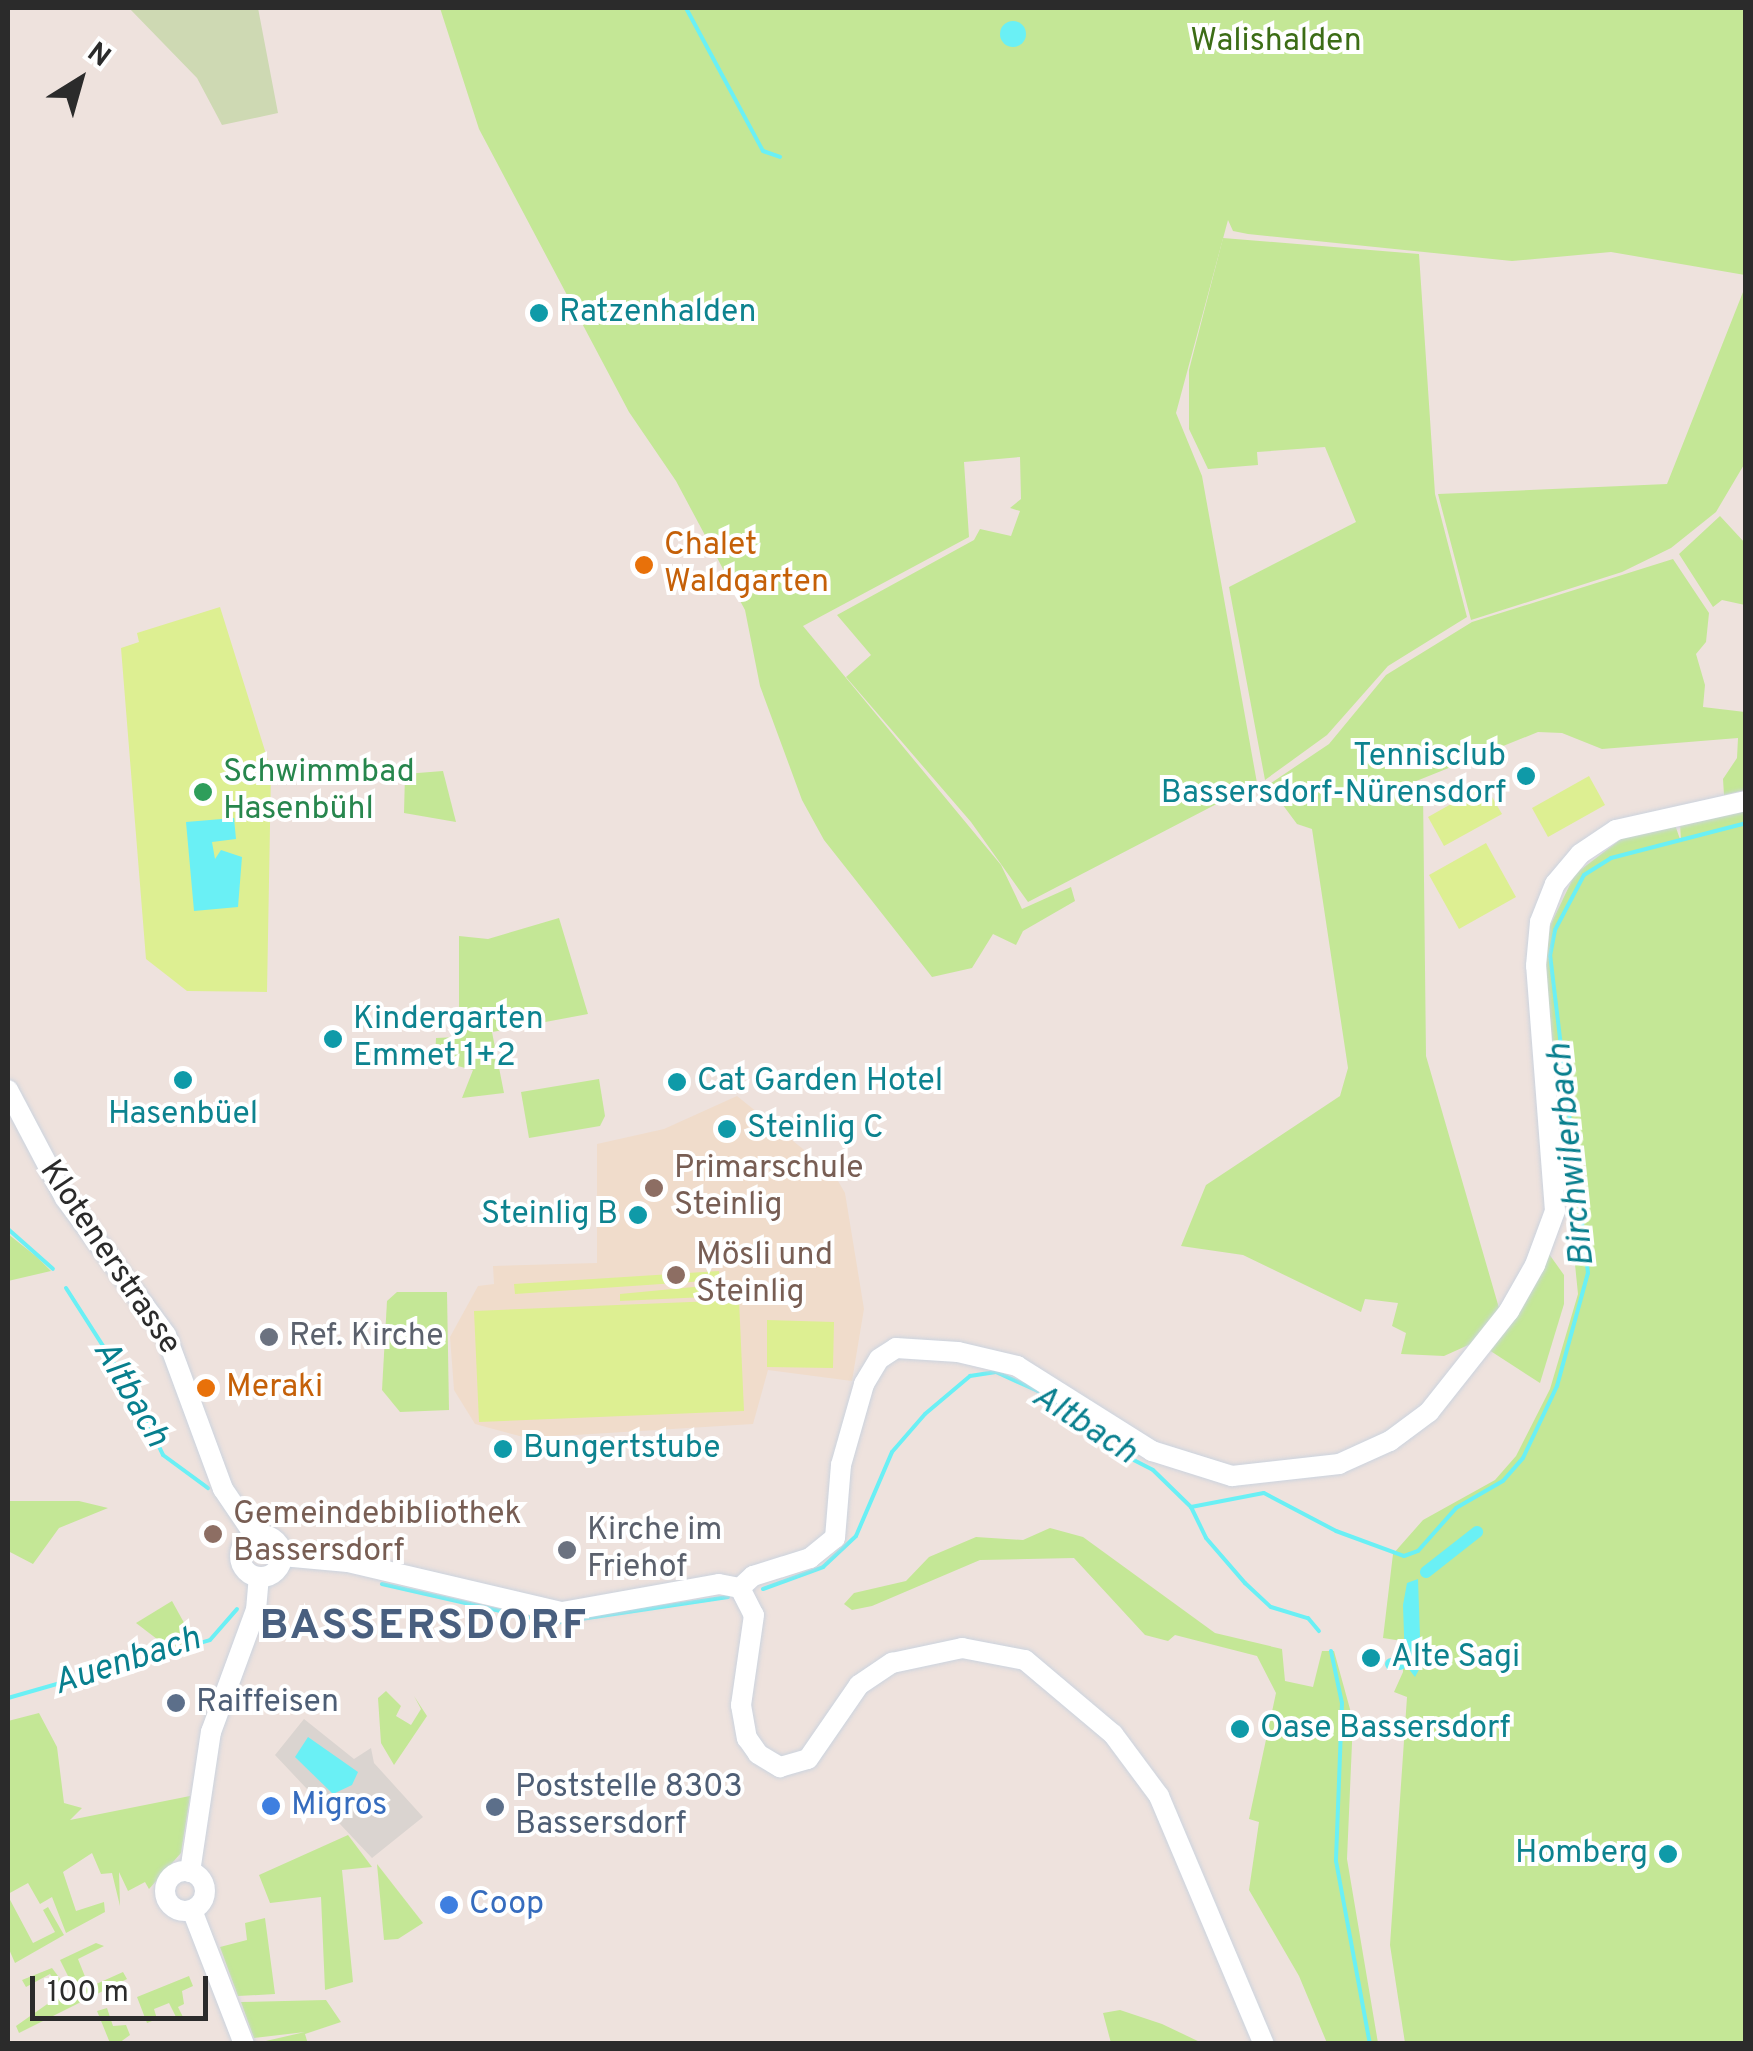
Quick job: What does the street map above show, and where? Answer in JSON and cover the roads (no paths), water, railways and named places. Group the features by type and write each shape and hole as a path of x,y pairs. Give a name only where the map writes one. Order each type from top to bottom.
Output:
{"main road":[{"path":"740,1588 753,1576 810,1558 835,1538 841,1465 864,1384 879,1359 896,1348 1017,1366 1152,1451 1232,1476 1339,1464 1390,1441 1429,1412 1508,1311 1541,1252 1555,1211 1536,966 1540,922 1555,884 1580,854 1616,830 1746,801"},
{"name":"Klotenerstrasse","path":"8,1090 65,1198 166,1336 223,1489 254,1536"},
{"path":"259,1577 240,1561 241,1549 254,1536 273,1540 282,1556"},
{"path":"282,1556 348,1562 562,1612 719,1584 740,1588"},
{"path":"259,1577 274,1573 282,1556"},
{"path":"192,1910 205,1890 190,1872 211,1732 256,1610 259,1577"},
{"path":"740,1588 754,1615 740,1705 747,1738 758,1754 780,1767 808,1759 870,1676 920,1655 995,1650 1024,1660 1064,1689 1123,1746 1158,1796 1264,2044"},
{"path":"190,1872 173,1876 166,1892 177,1909 192,1910"},
{"path":"192,1910 244,2044"}],"water":[{"path":"1013,21 1022,25 1026,34 1022,43 1013,47 1004,43 1000,34 1004,25"},
{"path":"234,818 236,839 212,842 215,859 221,850 242,857 238,907 194,911 186,822"},
{"path":"1418,1579 1421,1666 1415,1677 1405,1664 1403,1605 1407,1583"},
{"path":"308,1737 358,1772 352,1785 333,1794 295,1757"}],"waterway":[{"path":"686,8 763,151 780,157"},
{"name":"Birchwilerbach","path":"1191,1507 1264,1493 1336,1531 1404,1556 1418,1551 1456,1508 1503,1481 1523,1458 1557,1386 1588,1273 1550,956 1555,930 1584,875 1611,858 1746,823"},
{"name":"Altbach","path":"8,1229 53,1269"},
{"name":"Altbach","path":"66,1288 135,1396 163,1455 208,1488"},
{"name":"Altbach","path":"763,1589 823,1567 856,1536 892,1452 925,1414 970,1376 996,1372 1038,1391 1118,1452 1153,1470 1191,1507 1206,1538 1245,1583 1271,1607 1308,1618 1319,1631"},
{"path":"1426,1572 1477,1532"},
{"name":"Altbach","path":"382,1584 554,1623 728,1597"},
{"name":"Auenbach","path":"8,1698 210,1640 237,1609"},
{"name":"Altbach","path":"1331,1651 1342,1703 1336,1861 1370,2044"},
{"path":"1391,1664 1400,1664"}],"place":[{"name":"Ratzenhalden","path":"539,313"},
{"name":"Chalet Waldgarten","path":"644,565"},
{"name":"Tennisclub Bassersdorf-Nürensdorf","path":"1526,776"},
{"name":"Schwimmbad Hasenbühl","path":"203,792"},
{"name":"Kindergarten Emmet 1+2","path":"333,1039"},
{"name":"Hasenbüel","path":"183,1080"},
{"name":"Cat Garden Hotel","path":"677,1082"},
{"name":"Steinlig C","path":"727,1129"},
{"name":"Primarschule Steinlig","path":"654,1188"},
{"name":"Steinlig B","path":"638,1215"},
{"name":"Mösli und Steinlig","path":"676,1275"},
{"name":"Ref. Kirche","path":"269,1337"},
{"name":"Meraki","path":"206,1388"},
{"name":"Bungertstube","path":"503,1449"},
{"name":"Gemeindebibliothek Bassersdorf","path":"213,1534"},
{"name":"Kirche im Friehof","path":"567,1550"},
{"name":"Alte Sagi","path":"1371,1658"},
{"name":"Raiffeisen","path":"176,1703"},
{"name":"Oase Bassersdorf","path":"1240,1729"},
{"name":"Migros","path":"271,1806"},
{"name":"Poststelle 8303 Bassersdorf","path":"495,1807"},
{"name":"Homberg","path":"1668,1854"},
{"name":"Coop","path":"449,1905"}],"district":[{"name":"BASSERSDORF","path":"424,1628"}],"park label":[{"name":"Walishalden","path":"1276,42"}]}
